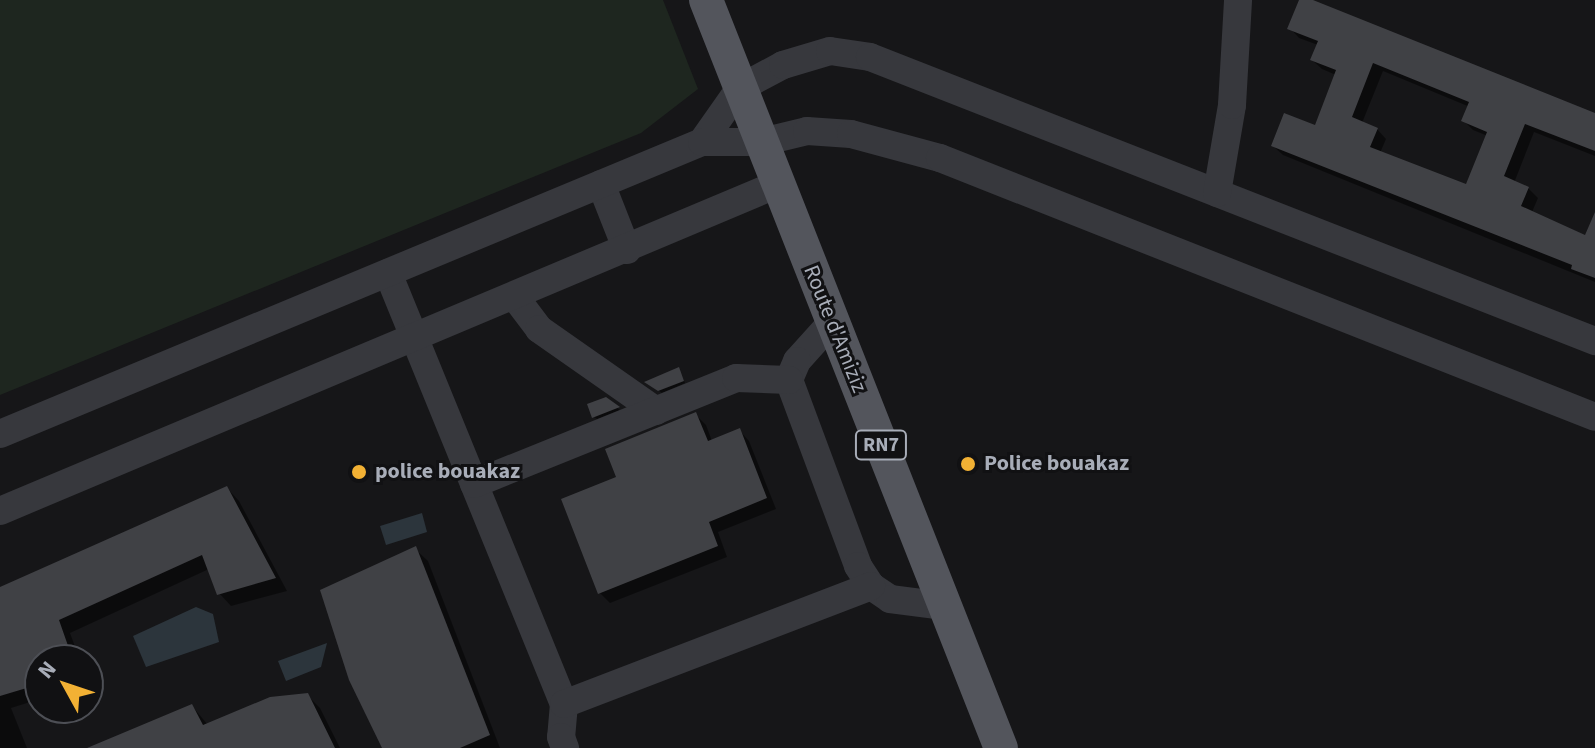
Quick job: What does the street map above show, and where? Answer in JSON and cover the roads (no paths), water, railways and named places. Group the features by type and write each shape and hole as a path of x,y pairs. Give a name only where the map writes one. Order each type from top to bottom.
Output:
{"main road":[{"name":"Route d'Amiziz","path":"706,0 1001,748"}],"street":[{"path":"1217,193 1232,105 1238,0"},
{"path":"702,142 740,88 783,65 830,51 870,57 1595,341"},
{"path":"0,434 702,142 762,142 807,131 851,134 940,158 1595,417"},
{"path":"601,184 627,250"},
{"path":"0,511 778,184"},
{"path":"388,273 564,704 558,744"},
{"path":"515,297 539,329 656,411"},
{"path":"832,322 797,361 789,380 858,566 871,586 890,599 945,606"},
{"path":"474,484 736,378 789,380"},
{"path":"564,704 871,586"}],"place":[{"name":"Police bouakaz","path":"968,464"},
{"name":"police bouakaz","path":"359,472"}]}
